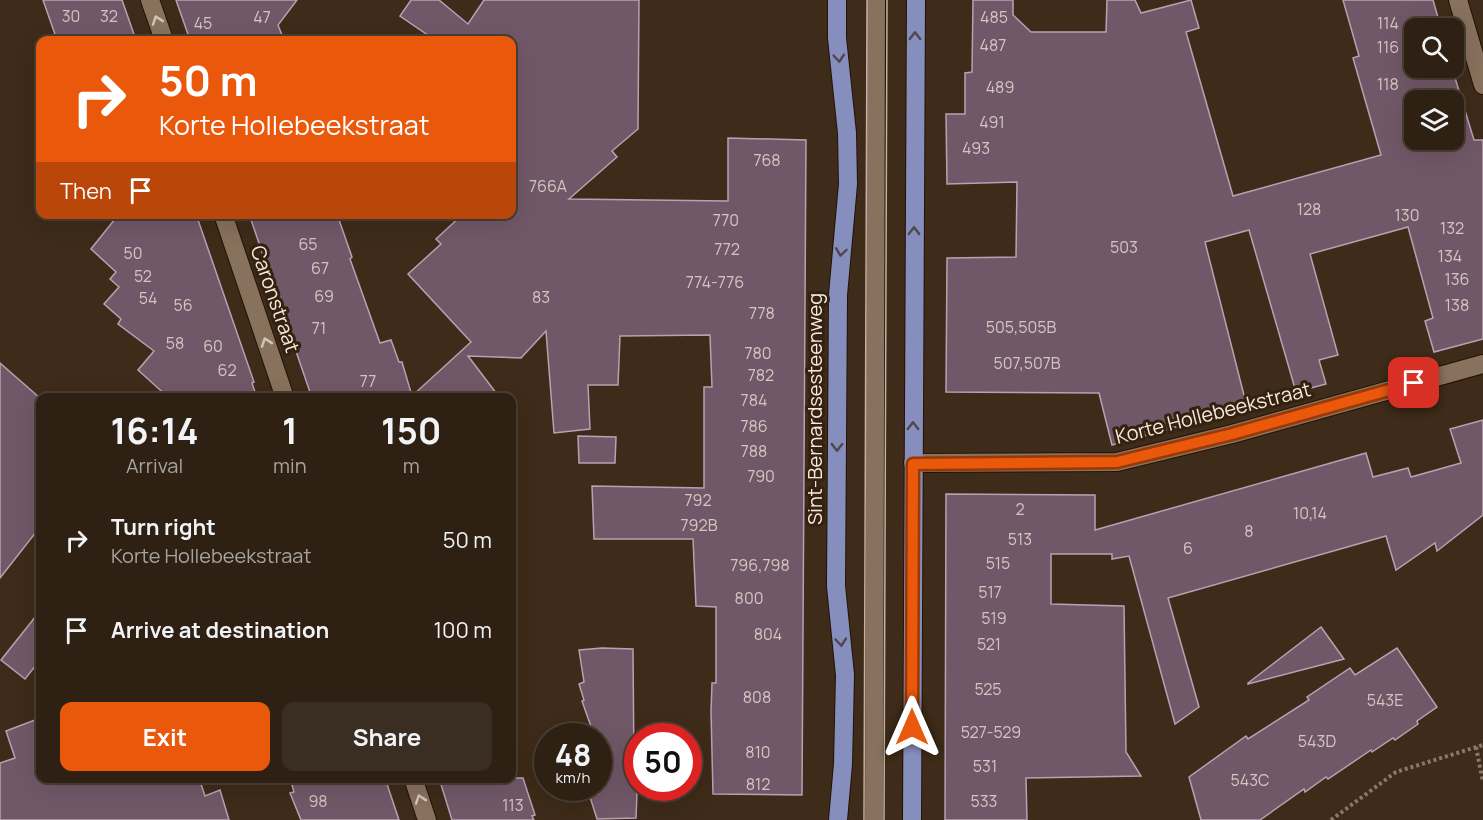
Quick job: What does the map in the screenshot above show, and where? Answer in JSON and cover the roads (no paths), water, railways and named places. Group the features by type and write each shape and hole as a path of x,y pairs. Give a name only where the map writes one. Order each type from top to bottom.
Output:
{"main road":[{"name":"Sint-Bernardsesteenweg","path":"837,0 837,38 848,133 847,218 839,257 838,295 836,586 844,675 843,764 838,820"},
{"path":"912,820 916,0"}],"street":[{"path":"150,0 163,36"},
{"path":"874,820 876,0"},
{"path":"1458,0 1483,85"},
{"name":"Caronstraat","path":"225,219 283,393"},
{"name":"Korte Hollebeekstraat","path":"913,464 1117,462 1232,434 1483,364"},
{"path":"415,783 427,820"}],"tram line":[{"path":"864,820 867,0"},
{"path":"884,820 887,0"}]}
